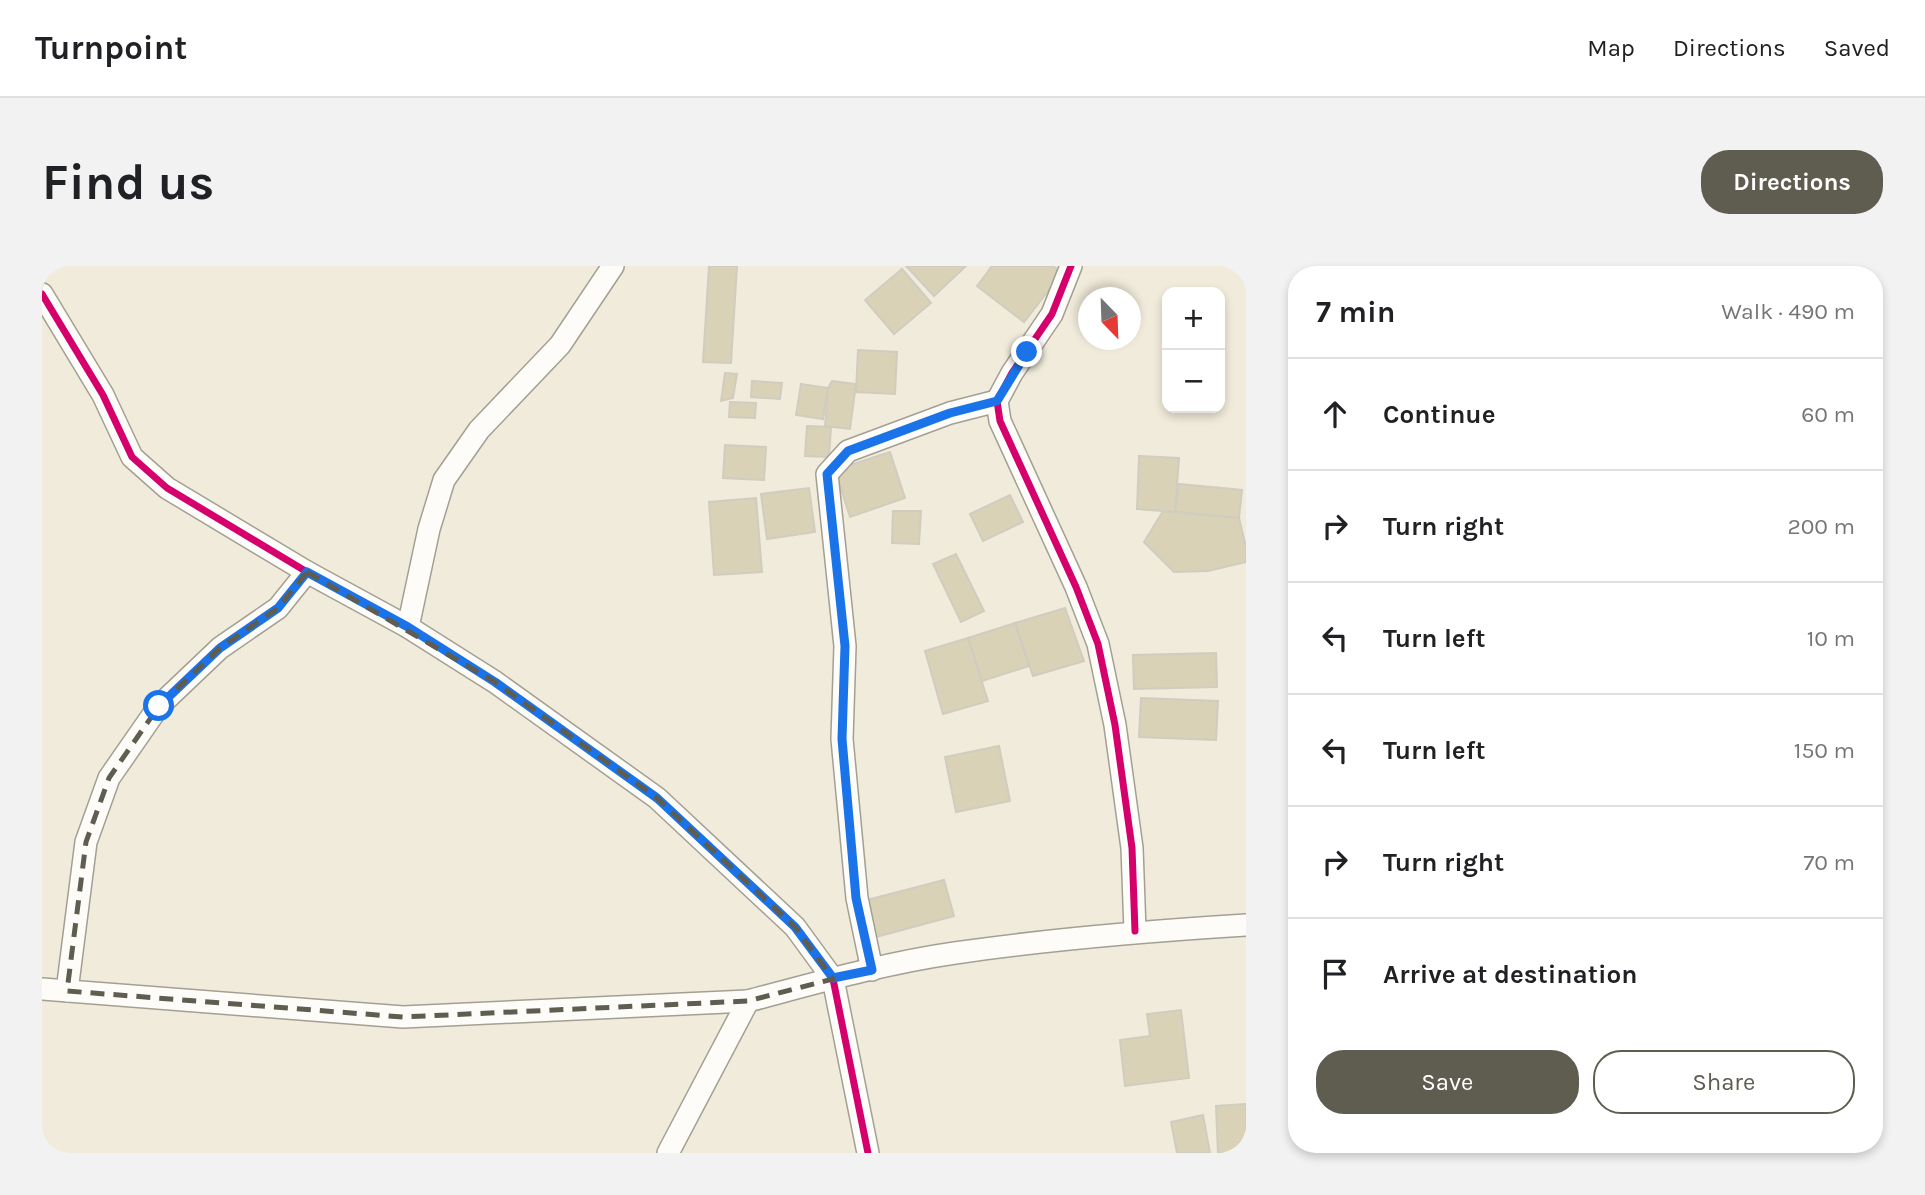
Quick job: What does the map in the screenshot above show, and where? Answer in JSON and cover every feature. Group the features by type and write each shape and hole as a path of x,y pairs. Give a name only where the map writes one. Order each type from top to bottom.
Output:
{"street":[{"path":"408,627 429,529 444,480 479,430 559,345 613,266"},
{"path":"1071,266 1052,314 1012,373 997,401 1000,421 1076,587 1098,644 1115,725 1132,848 1135,931"},
{"path":"42,294 103,395 132,457 167,488 307,572 408,627 495,682 657,798 795,927 833,978 868,1153"},
{"path":"872,970 856,898 843,752 845,646 827,474 848,451 950,413 997,401"},
{"path":"67,991 86,842 109,778 159,706 220,648 278,608 307,572"},
{"path":"42,989 403,1017 748,1001 833,978 953,953 1135,931 1246,925"},
{"path":"668,1153 748,1001"}],"highlighted area":[{"path":"307,572 495,682 657,798 795,927 833,979 748,1001 403,1017 67,991 86,842 109,778 159,706 220,648 278,608"}],"building":[{"path":"709,266 737,266 731,363 703,362"},
{"path":"906,266 966,266 934,296"},
{"path":"992,266 1053,266 1062,273 1024,322 977,286"},
{"path":"902,269 931,303 894,334 865,300"},
{"path":"858,350 897,352 895,394 856,392"},
{"path":"725,373 737,374 733,398 721,401"},
{"path":"752,381 782,383 780,399 751,397"},
{"path":"832,381 856,384 850,429 825,426 828,388"},
{"path":"801,384 828,388 823,419 796,415"},
{"path":"730,402 756,403 755,418 729,417"},
{"path":"807,426 831,427 829,457 805,456"},
{"path":"725,445 766,447 764,480 723,478"},
{"path":"890,452 905,498 850,517 835,470"},
{"path":"1139,456 1179,458 1175,512 1137,509"},
{"path":"1179,484 1242,490 1239,518 1175,512"},
{"path":"809,488 815,532 767,539 761,494"},
{"path":"1010,495 1023,522 983,541 970,514"},
{"path":"756,498 762,572 714,575 709,502"},
{"path":"893,511 921,511 919,544 892,543"},
{"path":"1163,511 1239,518 1246,547 1246,562 1208,571 1174,572 1144,542"},
{"path":"956,554 984,611 961,622 933,564"},
{"path":"1065,608 1084,661 1033,676 1015,623"},
{"path":"1015,623 1029,666 982,681 968,638"},
{"path":"968,638 988,701 943,714 925,651"},
{"path":"1216,653 1217,687 1134,689 1133,655"},
{"path":"1141,698 1218,701 1216,740 1139,737"},
{"path":"999,746 1010,801 956,812 945,757"},
{"path":"944,880 954,916 876,937 867,900"},
{"path":"1181,1010 1189,1078 1125,1086 1120,1040 1150,1036 1147,1014"},
{"path":"1246,1104 1246,1153 1218,1153 1216,1106"},
{"path":"1203,1115 1210,1153 1177,1153 1171,1122"}],"cycle path":[{"path":"1071,266 1052,314 1012,373 997,401 1000,421 1076,587 1098,644 1115,725 1132,848 1135,931"},
{"path":"42,294 103,395 132,457 167,488 307,572 408,627 495,682 657,798 795,927 833,979 868,1153"}],"route":[{"path":"159,706 220,648 278,608 307,572 408,627 495,682 657,798 795,927 833,978 872,970 856,898 842,739 845,646 827,474 848,451 950,413 997,401 1027,352"}]}
